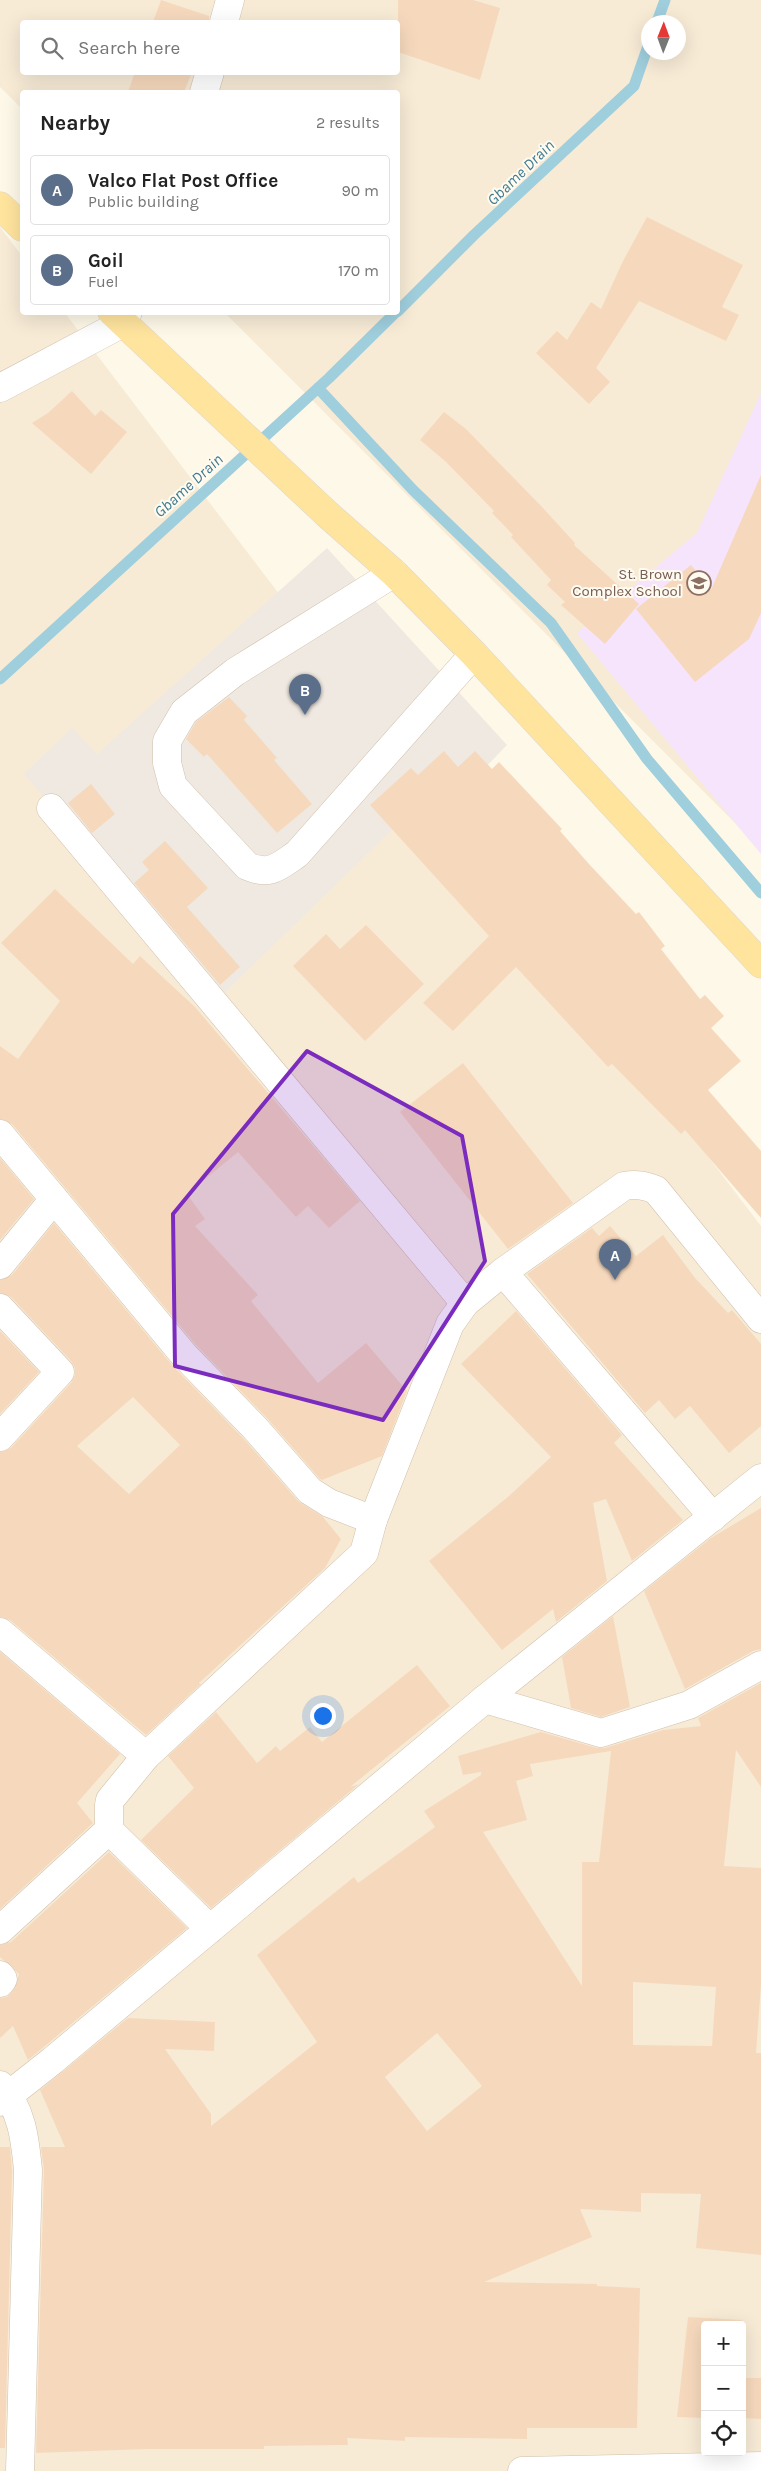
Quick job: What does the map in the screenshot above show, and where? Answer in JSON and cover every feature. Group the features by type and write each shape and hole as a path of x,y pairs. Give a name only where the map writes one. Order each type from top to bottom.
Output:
{"main road":[{"path":"0,206 20,225"},
{"path":"121,316 186,383 394,574 474,654 761,964"}],"street":[{"path":"225,20 230,0"},
{"path":"205,90 209,75"},
{"path":"0,388 121,316"},
{"path":"394,574 235,672 184,712 167,741 167,763 172,786 247,866 260,872 276,869 297,854 474,654"},
{"path":"50,808 465,1302"},
{"path":"0,1134 184,1354 254,1427 310,1491 329,1502 373,1520"},
{"path":"210,1928 109,1830 108,1805 110,1800 146,1756 364,1553 373,1520 450,1324 465,1302 503,1272 624,1186 635,1184 656,1190 761,1319"},
{"path":"0,1265 54,1199"},
{"path":"503,1272 713,1517"},
{"path":"0,1308 60,1372 0,1437"},
{"path":"20,2471 28,2170 24,2130 3,2094 210,1928 485,1699 761,1478"},
{"path":"0,1632 146,1756"},
{"path":"485,1699 601,1733 689,1705 761,1665"},
{"path":"0,1930 109,1830"},
{"path":"0,1975 4,1979 0,1982"},
{"path":"522,2471 761,2466"}],"highlighted area":[{"path":"307,1051 462,1136 485,1261 383,1420 175,1366 173,1214"}],"shaded area":[{"path":"0,0 761,0 761,849 227,315 400,315 400,90 20,90 20,107 0,87"},
{"path":"0,227 20,253 20,315 67,315 761,1226 761,2471 0,2471"},
{"name":"St. Brown Complex School","path":"761,393 761,854 577,633 697,533"},
{"path":"327,548 507,745 452,802 435,788 220,997 24,774 72,728 97,754"}],"building":[{"path":"161,0 209,16 209,20 154,20"},
{"path":"398,0 473,0 500,8 480,80 400,53 400,20 398,20"},
{"path":"134,75 191,75 185,90 129,90"},
{"path":"647,217 743,265 722,307 739,315 726,341 639,301 596,368 610,382 589,404 536,353 557,331 567,340 591,302 601,309 623,261"},
{"path":"72,391 95,416 101,410 127,432 91,474 32,423 48,413"},
{"path":"444,412 466,429 543,508 575,543 574,545 639,604 605,644 561,605 565,602 547,585 551,580 511,537 513,535 492,513 494,511 445,461 420,440"},
{"path":"761,475 761,613 749,639 695,682 636,609 691,565 711,590"},
{"path":"229,697 247,716 244,720 277,758 274,760 312,804 277,833 207,754 204,757 186,739 196,722"},
{"path":"444,751 458,767 475,751 492,769 499,762 562,829 560,831 589,864 636,914 639,912 665,946 661,949 700,999 705,995 724,1016 711,1028 741,1061 708,1090 761,1151 761,1218 685,1130 681,1134 612,1064 608,1067 516,967 453,1031 423,1003 489,936 370,805 411,768 418,775"},
{"path":"91,784 115,814 92,833 68,803"},
{"path":"165,841 208,888 187,907 240,967 220,985 134,883 149,870 142,862"},
{"path":"55,889 133,964 140,956 195,1007 360,1201 329,1228 308,1206 296,1217 238,1152 187,1194 205,1219 195,1226 258,1295 251,1301 318,1383 366,1343 407,1391 382,1456 322,1480 320,1479 266,1417 196,1345 12,1124 0,1119 0,1046 18,1059 60,1001 1,943"},
{"path":"366,925 424,984 365,1041 293,966 326,934 340,949"},
{"path":"463,1063 573,1203 508,1249 400,1112"},
{"path":"0,1158 34,1199 0,1240"},
{"path":"54,1223 172,1365 243,1438 298,1501 323,1517 341,1539 325,1568 199,1683 201,1684 146,1735 10,1620 0,1617 0,1452 11,1448 71,1383 75,1375 75,1368 71,1361 11,1297 0,1293 0,1280 12,1275","holes":["133,1397 180,1445 129,1494 77,1446"]},
{"path":"610,1226 636,1256 663,1235 695,1278 728,1313 732,1310 761,1344 761,1426 729,1453 690,1406 675,1419 659,1400 645,1413 527,1274 592,1228 599,1236"},
{"path":"516,1311 622,1435 614,1443 683,1520 632,1561 606,1499 593,1503 607,1581 556,1622 553,1609 502,1650 429,1561 509,1496 551,1457 461,1364"},
{"path":"0,1331 39,1372 0,1414"},
{"path":"761,1508 761,1649 753,1651 685,1689 644,1591 711,1538"},
{"path":"613,1616 630,1707 601,1717 571,1708 562,1657"},
{"path":"0,1652 120,1754 77,1803 93,1823 0,1909"},
{"path":"417,1665 450,1706 350,1787 359,1784 211,1908 141,1840 194,1788 168,1756 216,1712 257,1763 276,1746 280,1751 310,1727 322,1742"},
{"path":"761,1683 761,1787 736,1750 724,1866 761,1868 761,1985 756,2053 761,2053 761,2255 696,2248 701,2194 641,2193 641,2212 580,2209 592,2237 484,2282 597,2284 597,2286 640,2288 637,2428 527,2428 527,2439 405,2437 405,2441 347,2438 348,2445 264,2446 264,2449 148,2449 36,2453 44,2170 41,2147 65,2147 40,2090 128,2018 215,2022 214,2051 165,2049 211,2114 211,2126 317,2042 257,1955 354,1877 358,1883 435,1827 424,1811 481,1775 481,1772 463,1775 458,1756 541,1732 597,1748 605,1748 663,1730 701,1726 698,1718","holes":["611,1751 599,1862 582,1862 582,1986 483,1832 527,1820 516,1781 533,1776 530,1764","633,1982 716,1987 712,2046 633,2045","437,2033 482,2086 427,2131 385,2077"]},
{"path":"109,1852 187,1928 28,2060 13,2026 0,2038 0,1998 7,1997 12,1992 19,1974 0,1957 0,1945 11,1942"},
{"path":"0,2147 10,2147 12,2171 5,2448 0,2448"},
{"path":"688,2317 742,2320 701,2321 701,2418 677,2417"},
{"path":"746,2378 761,2378 761,2419 746,2418"}],"waterway":[{"name":"Gbame Drain","path":"660,15 665,0"},
{"name":"Gbame Drain","path":"400,309 474,235 634,86 643,60"},
{"name":"Gbame Drain","path":"0,679 329,378 393,315"},
{"path":"318,388 413,490 551,623 647,759 761,893"}],"place":[{"name":"St. Brown Complex School","path":"699,583"},
{"name":"Goil","path":"305,715"},
{"name":"Valco Flat Post Office","path":"615,1280"}]}
